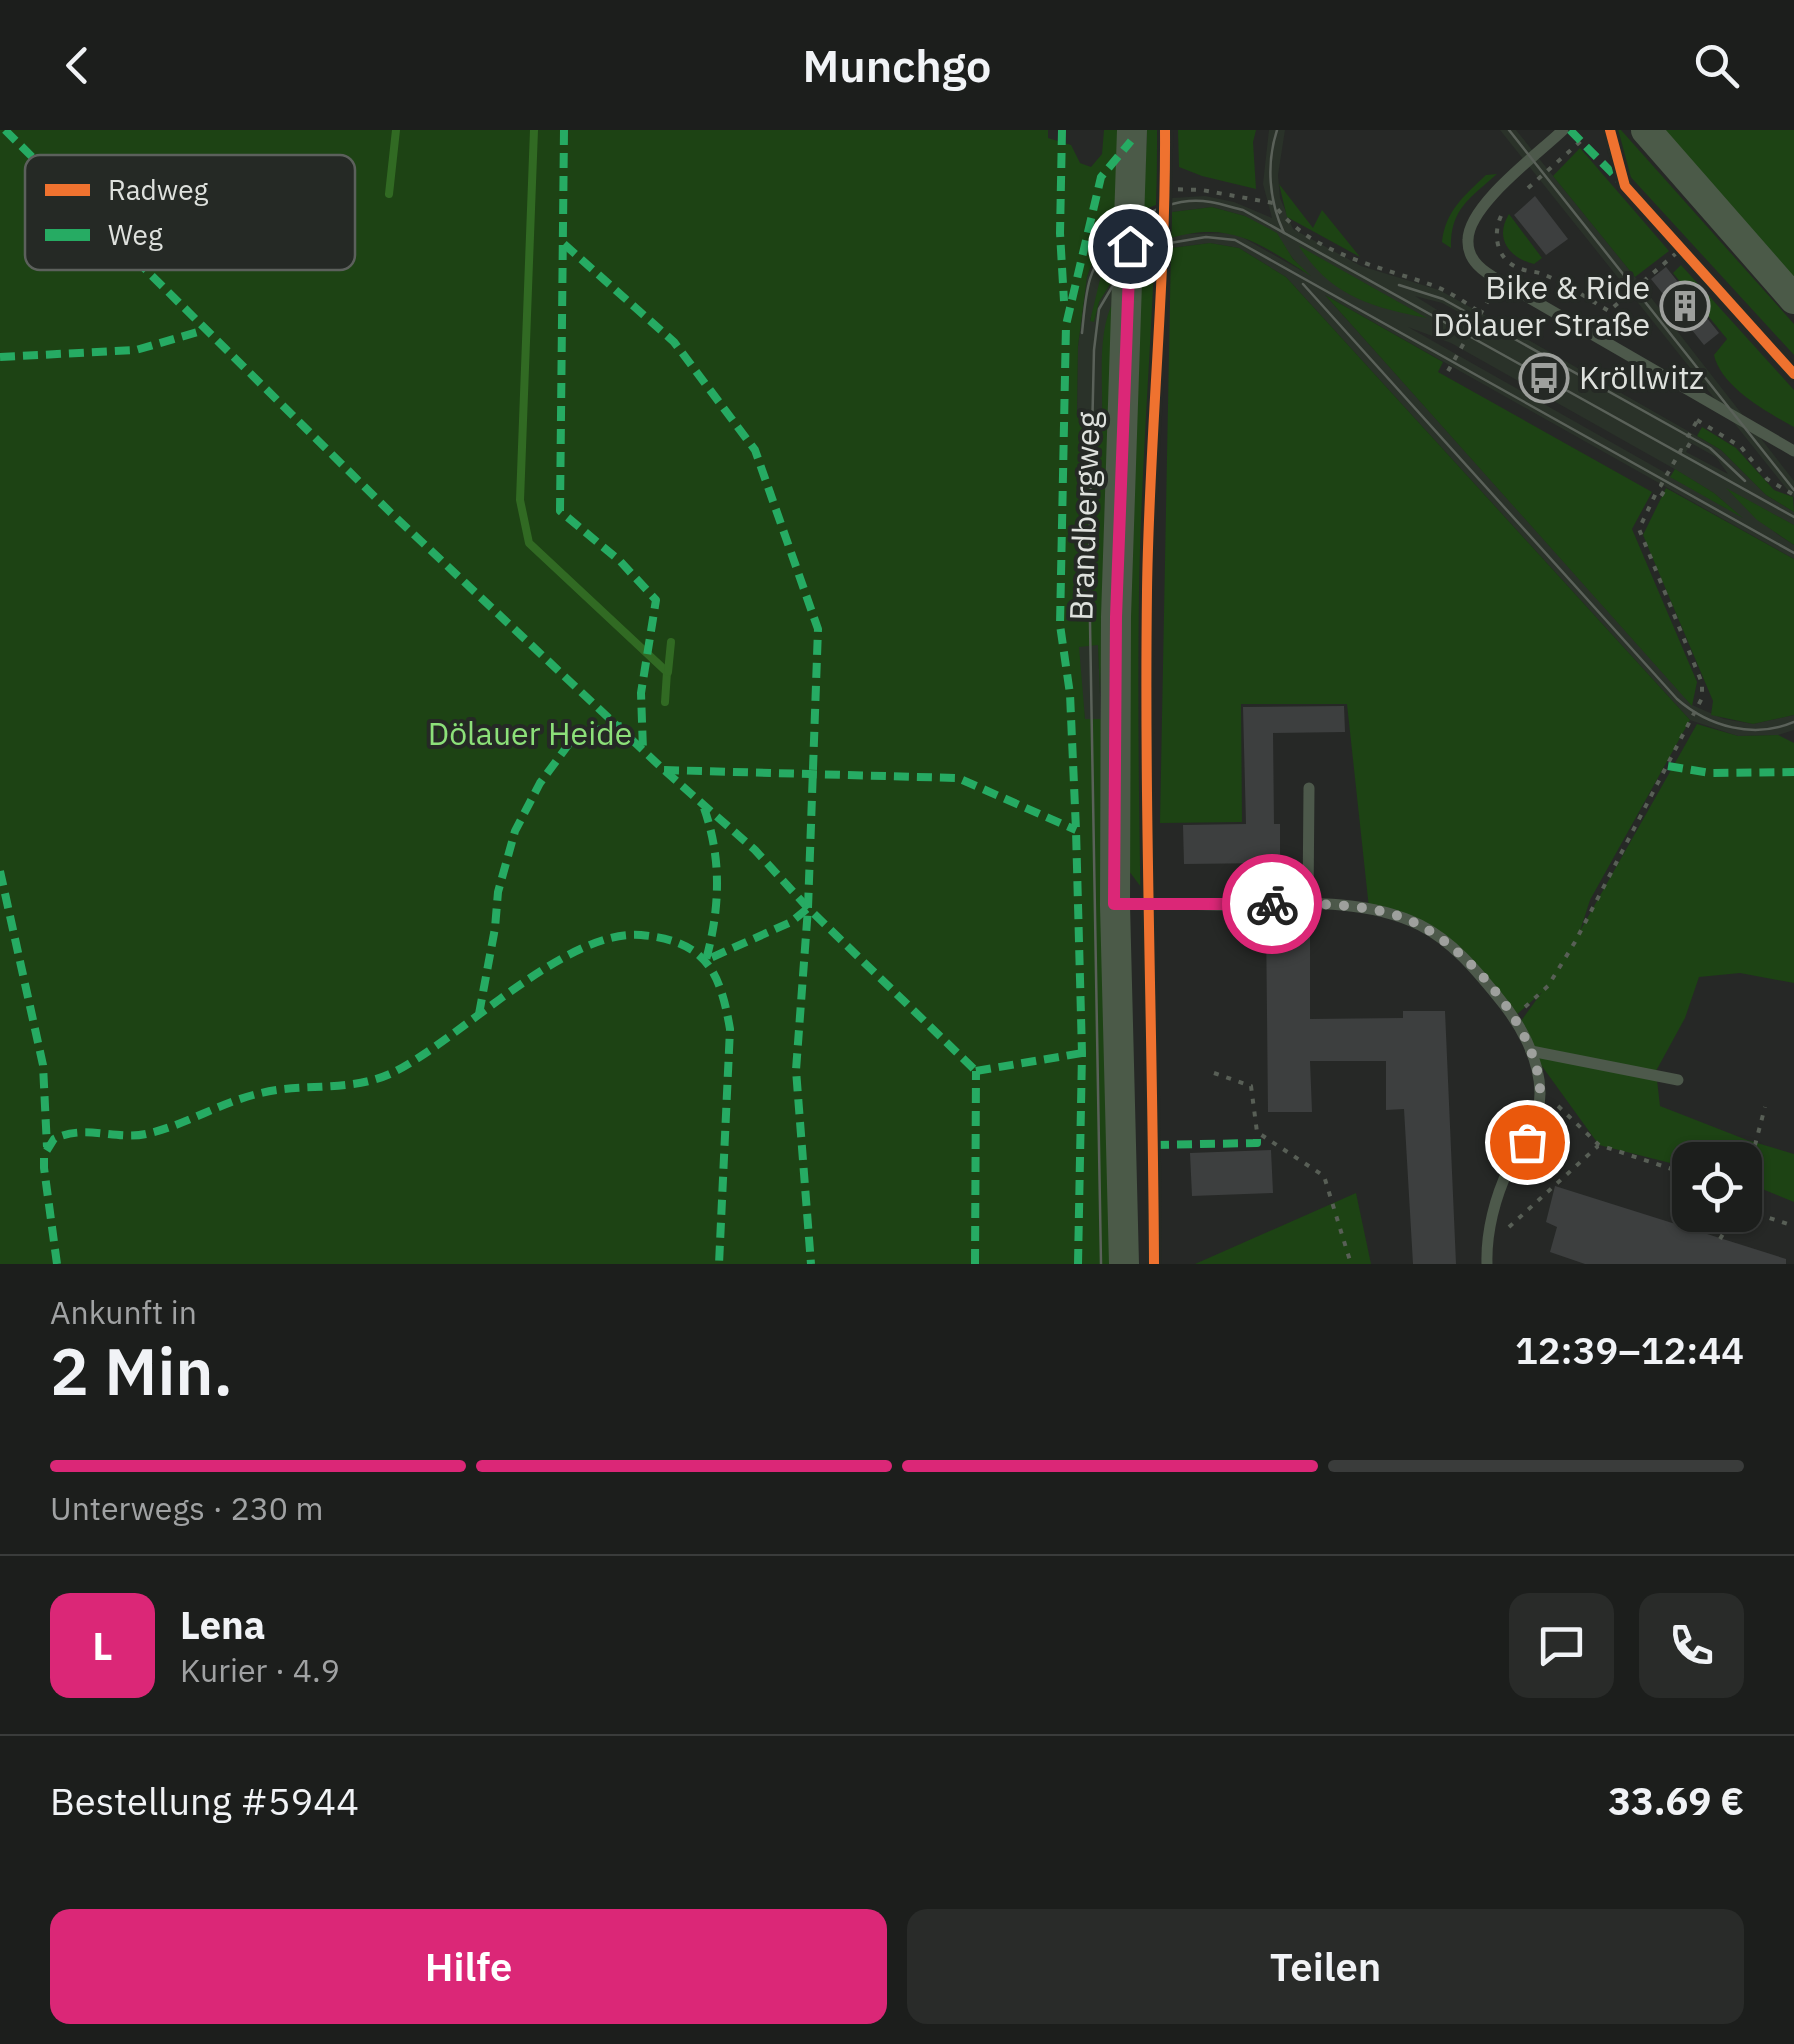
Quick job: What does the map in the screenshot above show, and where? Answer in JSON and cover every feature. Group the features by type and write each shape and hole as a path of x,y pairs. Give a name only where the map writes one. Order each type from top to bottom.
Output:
{"main road":[{"name":"Brandbergweg","path":"1124,1264 1114,904 1116,617 1132,130"},
{"path":"1646,130 1794,298"}],"lane":[{"path":"1563,130 1478,214 1470,230 1469,252 1482,270 1794,450"},
{"path":"1308,788 1308,904"},
{"path":"1114,904 1308,904 1370,908 1421,926 1466,958 1514,1017 1530,1050 1540,1090 1537,1116 1527,1142 1510,1166 1490,1223 1487,1264"},
{"path":"1530,1050 1678,1080"}],"path":[{"path":"1520,195 1581,141"},
{"path":"1165,188 1202,190 1272,203 1286,222 1360,264 1437,286 1481,312 1448,371"},
{"path":"1508,205 1495,232 1506,258 1609,311 1682,249"},
{"path":"1514,1017 1548,986 1575,942 1702,698 1702,682 1638,529 1656,493 1661,496 1666,488 1661,485 1680,450 1685,452 1690,443 1686,440 1708,400"},
{"path":"1697,420 1741,448 1767,479 1794,496"},
{"path":"1214,1074 1251,1086 1256,1132 1324,1176 1351,1264"},
{"path":"1540,1090 1600,1145 1672,1169"},
{"path":"1756,1142 1766,1108"},
{"path":"1487,1246 1600,1145"},
{"path":"1762,1216 1794,1226"},
{"path":"1720,1239 1724,1232"}],"shaded area":[{"path":"1269,130 1285,130 1278,175 1280,198 1293,229 1361,266 1439,290 1481,313 1721,450 1766,495 1794,512 1794,525 1729,491 1794,545 1794,559 1325,295 1692,705 1724,719 1753,724 1794,715 1794,730 1778,735 1738,736 1690,720 1286,277 1239,248 1210,243 1171,248 1171,238 1183,234 1235,233 1304,272 1287,251 1245,216 1212,207 1172,212 1172,198 1205,196 1234,202 1272,218 1263,184","holes":["1415,296 1442,303 1466,316 1461,325","1408,327 1451,343 1671,467 1714,493 1738,514","1691,443 1716,457 1728,474 1686,452"]},
{"path":"1500,130 1516,130 1635,277 1794,481 1794,498"},
{"path":"1117,228 1116,246 1090,320 1094,321 1099,302 1114,278 1114,300 1105,336 1102,413 1077,412 1078,346 1087,277 1095,255"},
{"path":"1076,645 1098,645 1101,719 1085,719"}],"green space":[{"name":"Dölauer Heide","path":"0,130 1048,130 1048,138 1071,145 1080,163 1091,167 1102,154 1104,130 1119,130 1117,228 1095,255 1087,277 1078,346 1077,411 1102,413 1103,340 1114,300 1100,694 1098,645 1079,647 1085,719 1101,719 1111,1264 0,1264"},
{"path":"1147,130 1160,130 1156,205 1143,210"},
{"path":"1178,130 1256,130 1256,189 1179,167"},
{"path":"1616,130 1621,130 1794,324 1794,355 1627,173"},
{"path":"1646,130 1794,130 1794,299"},
{"path":"1580,148 1669,251 1635,277 1553,176"},
{"path":"1497,174 1458,214 1451,248 1442,242 1447,221 1457,204 1486,175"},
{"path":"1279,184 1313,228 1322,210 1360,257 1287,217"},
{"path":"1212,207 1245,216 1277,233 1293,259 1311,276 1261,246 1229,234 1193,233 1171,238 1172,212"},
{"path":"1509,214 1542,258 1534,264 1517,257 1507,246 1503,231"},
{"path":"1210,243 1239,248 1286,277 1690,720 1590,900 1580,931 1697,724 1738,736 1778,735 1794,743 1794,983 1740,973 1699,977 1685,1018 1656,1071 1660,1106 1754,1142 1672,1142 1672,1163 1599,1145 1531,1051 1521,1021 1542,992 1514,1017 1466,959 1421,925 1369,908 1347,704 1241,704 1242,822 1160,823 1171,248"},
{"path":"1116,246 1114,278 1099,302 1094,322 1090,321 1103,267"},
{"path":"1299,246 1427,318 1354,297 1324,277"},
{"path":"1155,254 1144,891 1129,871 1130,574 1140,263"},
{"path":"1681,265 1794,390 1794,427 1746,397 1718,367 1714,355 1727,339 1673,273"},
{"path":"1325,295 1443,362 1438,372 1652,492 1632,529 1697,682 1692,706"},
{"path":"1702,427 1736,448 1774,490 1793,497 1794,512 1766,495 1721,450 1697,436"},
{"path":"1675,469 1714,493 1743,518 1670,477"},
{"path":"1666,488 1794,559 1794,715 1753,724 1711,715 1713,701 1643,535"},
{"path":"1726,488 1794,525 1794,545 1757,520"},
{"path":"1762,1144 1794,1154 1794,1202 1762,1189"},
{"path":"1356,1193 1371,1264 1195,1264"}],"building":[{"path":"1535,196 1568,239 1546,255 1514,215"},
{"name":"Bike & Ride Dölauer Straße","path":"1666,267 1719,333 1704,345 1651,279"},
{"path":"1344,706 1345,732 1273,733 1274,824 1280,824 1280,863 1184,864 1183,825 1246,824 1243,707"},
{"path":"1266,916 1310,916 1310,1019 1403,1018 1403,1011 1445,1011 1456,1264 1413,1264 1404,1109 1386,1110 1386,1061 1310,1061 1312,1112 1268,1112"},
{"path":"1271,1150 1273,1193 1192,1196 1190,1153"},
{"path":"1555,1186 1672,1223 1672,1232 1701,1232 1786,1259 1786,1264 1585,1264 1550,1252 1557,1227 1546,1222"}],"waterway":[{"path":"389,194 396,130"},
{"path":"534,130 520,500 529,543 667,672 665,702"},
{"path":"668,672 671,642"}],"tram line":[{"path":"1277,130 1271,182 1284,233"},
{"path":"1509,130 1794,490"},
{"path":"1082,333 1096,264 1129,226 1174,204 1210,202 1243,210 1794,517"},
{"path":"1101,1264 1089,564 1094,350 1099,309 1129,267 1164,244 1206,237 1235,240 1794,553"},
{"path":"1303,284 1677,699 1703,717 1748,730 1794,722"},
{"path":"1399,285 1443,299 1710,448 1745,481"}],"marked path":[{"path":"5,130 30,155"},
{"path":"564,130 560,511 620,561 656,600 641,693 643,750"},
{"path":"1062,130 1060,233 1064,301"},
{"path":"1570,130 1619,180"},
{"path":"1078,1264 1082,1053 1076,830 1070,694 1060,625 1066,325 1101,177 1131,141"},
{"path":"564,244 674,342 755,450 818,629 808,908 796,1070 811,1264"},
{"path":"146,270 391,513 664,770 755,850 808,908 976,1071"},
{"path":"0,357 136,350 208,329"},
{"path":"479,1014 498,892 515,831 540,783 577,733 622,726"},
{"path":"1668,766 1710,773 1794,772"},
{"path":"664,770 958,778 1076,830"},
{"path":"704,808 714,846 717,884 706,960 791,922 808,908"},
{"path":"0,871 43,1065 47,1147"},
{"path":"57,1264 44,1168 44,1155 54,1139 90,1132 150,1133 273,1090 376,1079 419,1057 514,989 580,949 611,938 641,935 663,938 695,952 715,975 726,1009 730,1029 719,1264"},
{"path":"976,1071 1082,1053"},
{"path":"975,1264 976,1071"},
{"path":"1154,1145 1257,1143 1257,1132"}],"cycle path":[{"path":"1154,1264 1147,591 1165,130"},
{"path":"1610,130 1625,186 1794,374"}],"way so far":[{"path":"1272,904 1370,908 1421,926 1466,958 1514,1017 1530,1050 1540,1090 1537,1116 1527,1142"}],"place":[{"name":"Bike & Ride Dölauer Straße","path":"1685,306"},
{"name":"Kröllwitz","path":"1544,378"}],"route":[{"path":"1130,246 1116,617 1114,904 1272,904"}]}
